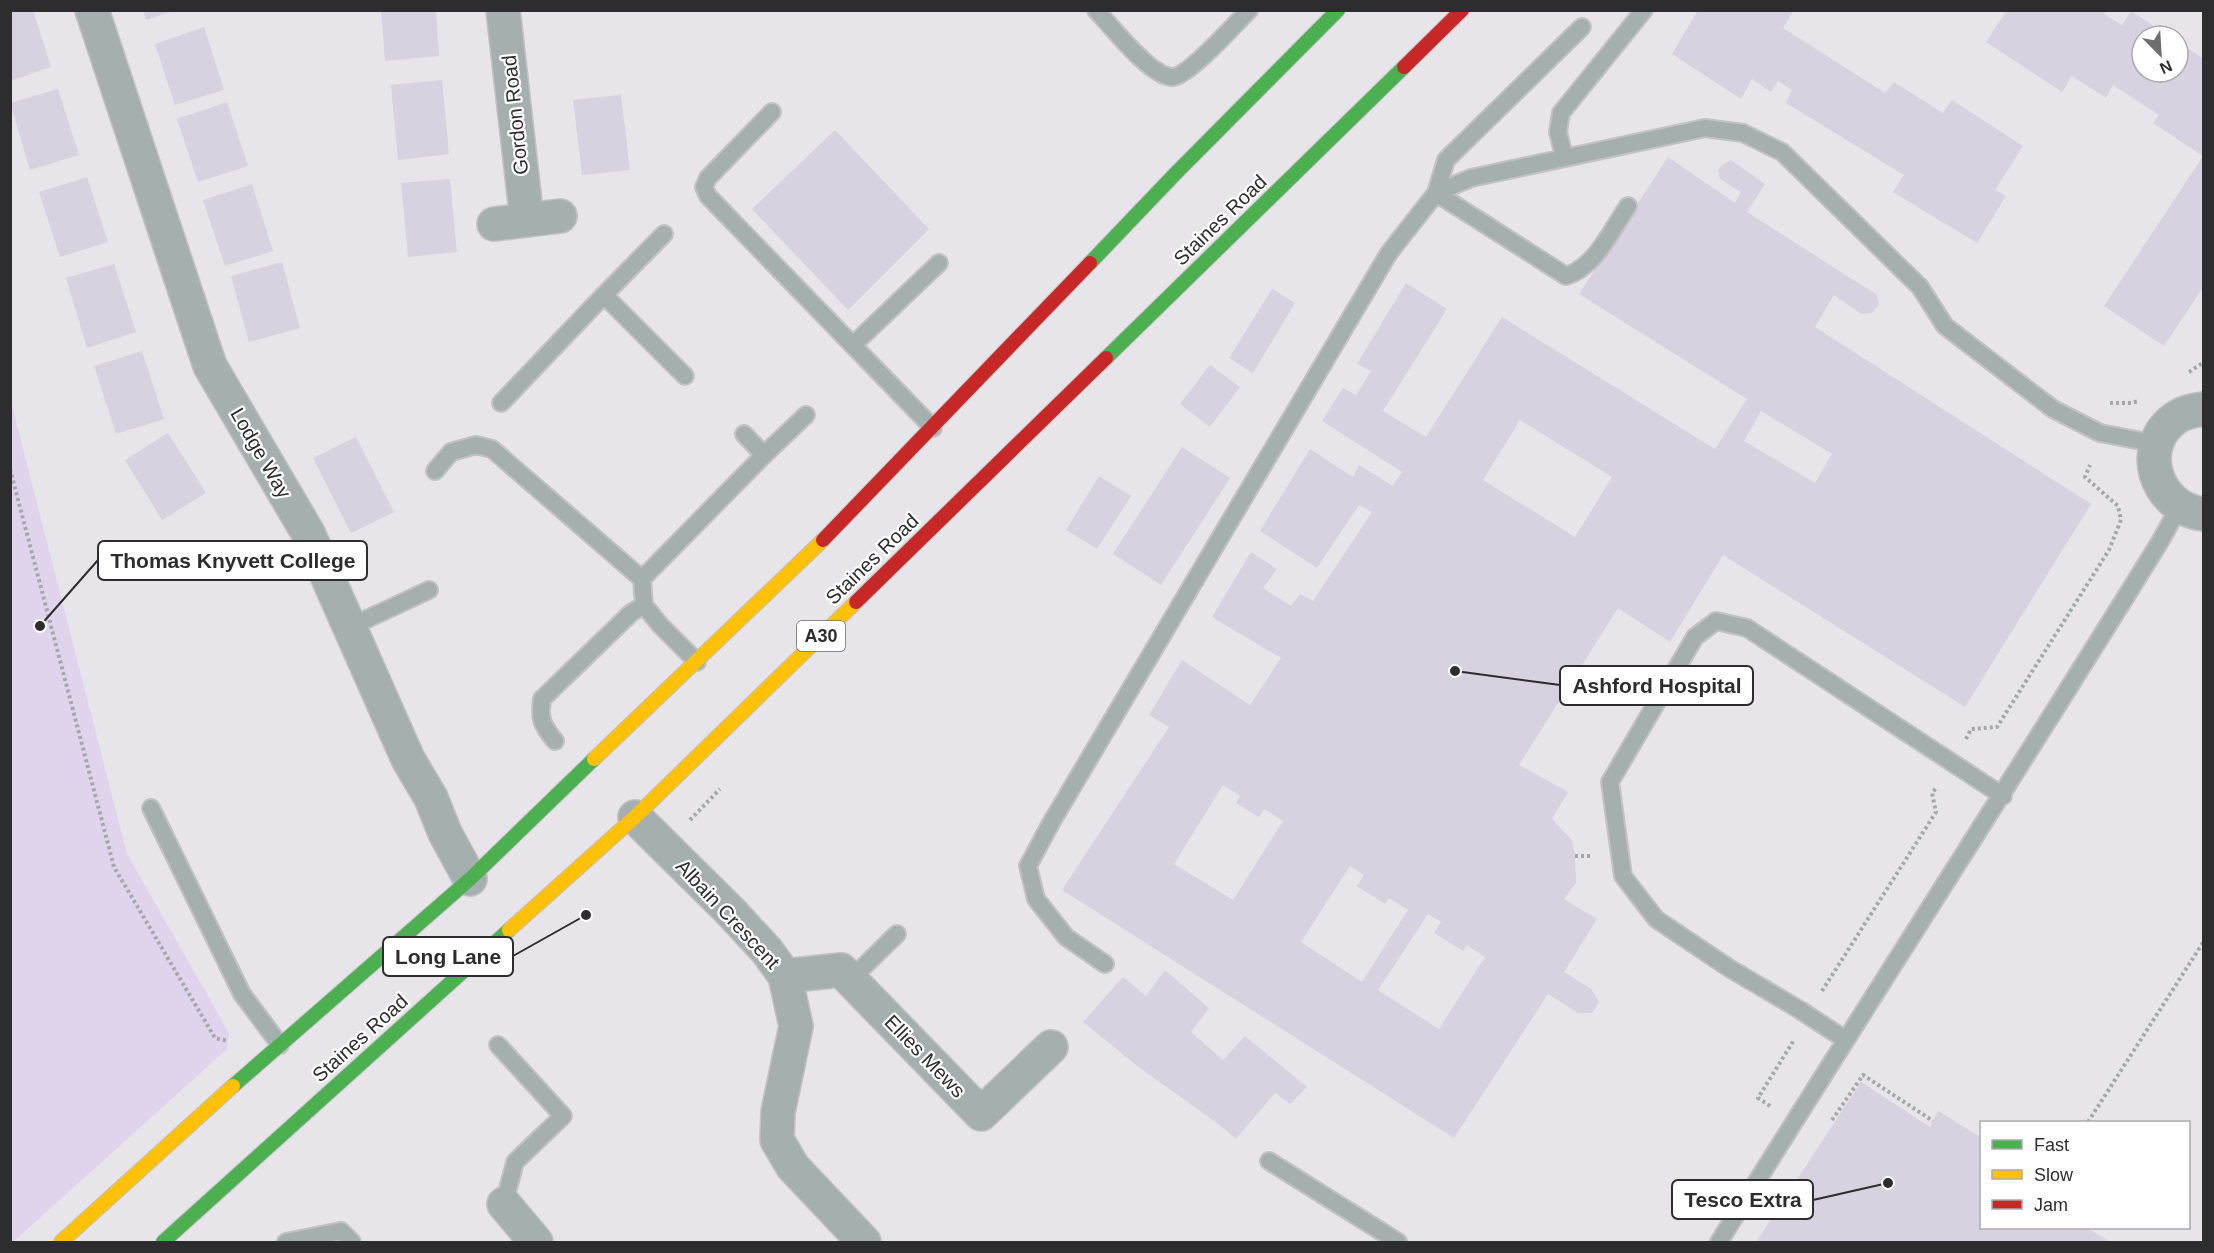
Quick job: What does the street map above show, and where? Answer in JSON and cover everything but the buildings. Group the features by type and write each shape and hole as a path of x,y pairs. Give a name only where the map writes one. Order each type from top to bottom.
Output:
{"highway":[{"name":"Staines Road","path":"166,1241 635,817 1462,10"},
{"path":"61,1242 280,1045 470,879 697,662 850,514 1176,173 1338,11"}],"street":[{"name":"Lodge Way","path":"92,10 210,366 308,533 408,759 431,798 445,834 470,879"},
{"name":"Gordon Road","path":"503,10 527,220"},
{"path":"494,224 560,216"},
{"path":"2192,511 2168,498 2155,472 2154,458 2157,444 2165,429 2177,418 2192,411 2204,409"},
{"name":"Albain Crescent","path":"635,817 730,911 767,951 784,976 796,1026 778,1112 777,1140 793,1167 864,1242"},
{"path":"784,976 841,970 850,979"},
{"name":"Ellies Mews","path":"850,979 981,1114 1051,1047"},
{"path":"504,1204 537,1242"}],"lane":[{"path":"1096,10 1145,62 1162,75 1175,77 1190,69 1249,10"},
{"path":"1564,156 1558,132 1561,113 1644,10"},
{"path":"1105,964 1066,937 1036,898 1028,866 1051,823 1389,254 1436,194 1446,160 1582,27"},
{"path":"772,112 708,178 704,187 708,196 933,428"},
{"path":"1436,194 1471,178 1564,156 1705,128 1743,133 1782,152 1920,288 1945,326 2054,409 2100,433 2157,444"},
{"path":"1436,194 1566,276 1577,273 1590,262 1628,206"},
{"path":"501,403 664,234"},
{"path":"853,345 939,263"},
{"path":"604,295 685,376"},
{"path":"642,579 806,414"},
{"path":"744,434 764,455"},
{"path":"435,471 451,452 476,445 492,449 642,579 644,605 660,625 697,662"},
{"path":"1719,1242 2162,540 2192,511"},
{"path":"350,627 429,591"},
{"path":"555,741 542,725 540,711 542,699 631,613 644,605"},
{"path":"1846,1040 1729,968 1656,919 1623,876 1610,782 1695,638 1716,621 1747,628 2002,796"},
{"path":"151,808 242,994 280,1045"},
{"path":"850,979 897,934"},
{"path":"498,1045 563,1116 515,1162 504,1204"},
{"path":"1269,1161 1398,1242"},
{"path":"286,1242 341,1231 352,1242"}],"path":[{"path":"1963,745 1971,729 1997,727 2109,550 2121,520 2118,506 2085,477 2090,465"},
{"path":"10,468 114,867 215,1038 228,1041"},
{"path":"1817,999 1935,812 1932,793 1941,780"},
{"path":"2089,1121 2204,941"},
{"path":"1773,1109 1758,1098 1796,1036"},
{"path":"1826,1129 1863,1076 1933,1121"}],"shaded area":[{"path":"10,398 127,854 229,1033 227,1049 13,1242 10,1242"}],"traffic: fast":[{"path":"1090,263 1338,10"},
{"path":"1106,358 1404,67"},
{"path":"233,1086 470,879 594,759"},
{"path":"163,1242 509,930"}],"traffic: slow":[{"path":"594,759 823,540"},
{"path":"509,930 635,817 856,602"},
{"path":"61,1242 233,1086"}],"traffic: jam":[{"path":"1404,67 1462,10"},
{"path":"823,540 1090,263"},
{"path":"856,602 1106,358"}],"place":[{"name":"Thomas Knyvett College","path":"40,626"},
{"name":"Ashford Hospital","path":"1455,671"},
{"name":"Long Lane","path":"586,915"},
{"name":"Tesco Extra","path":"1888,1183"}]}
